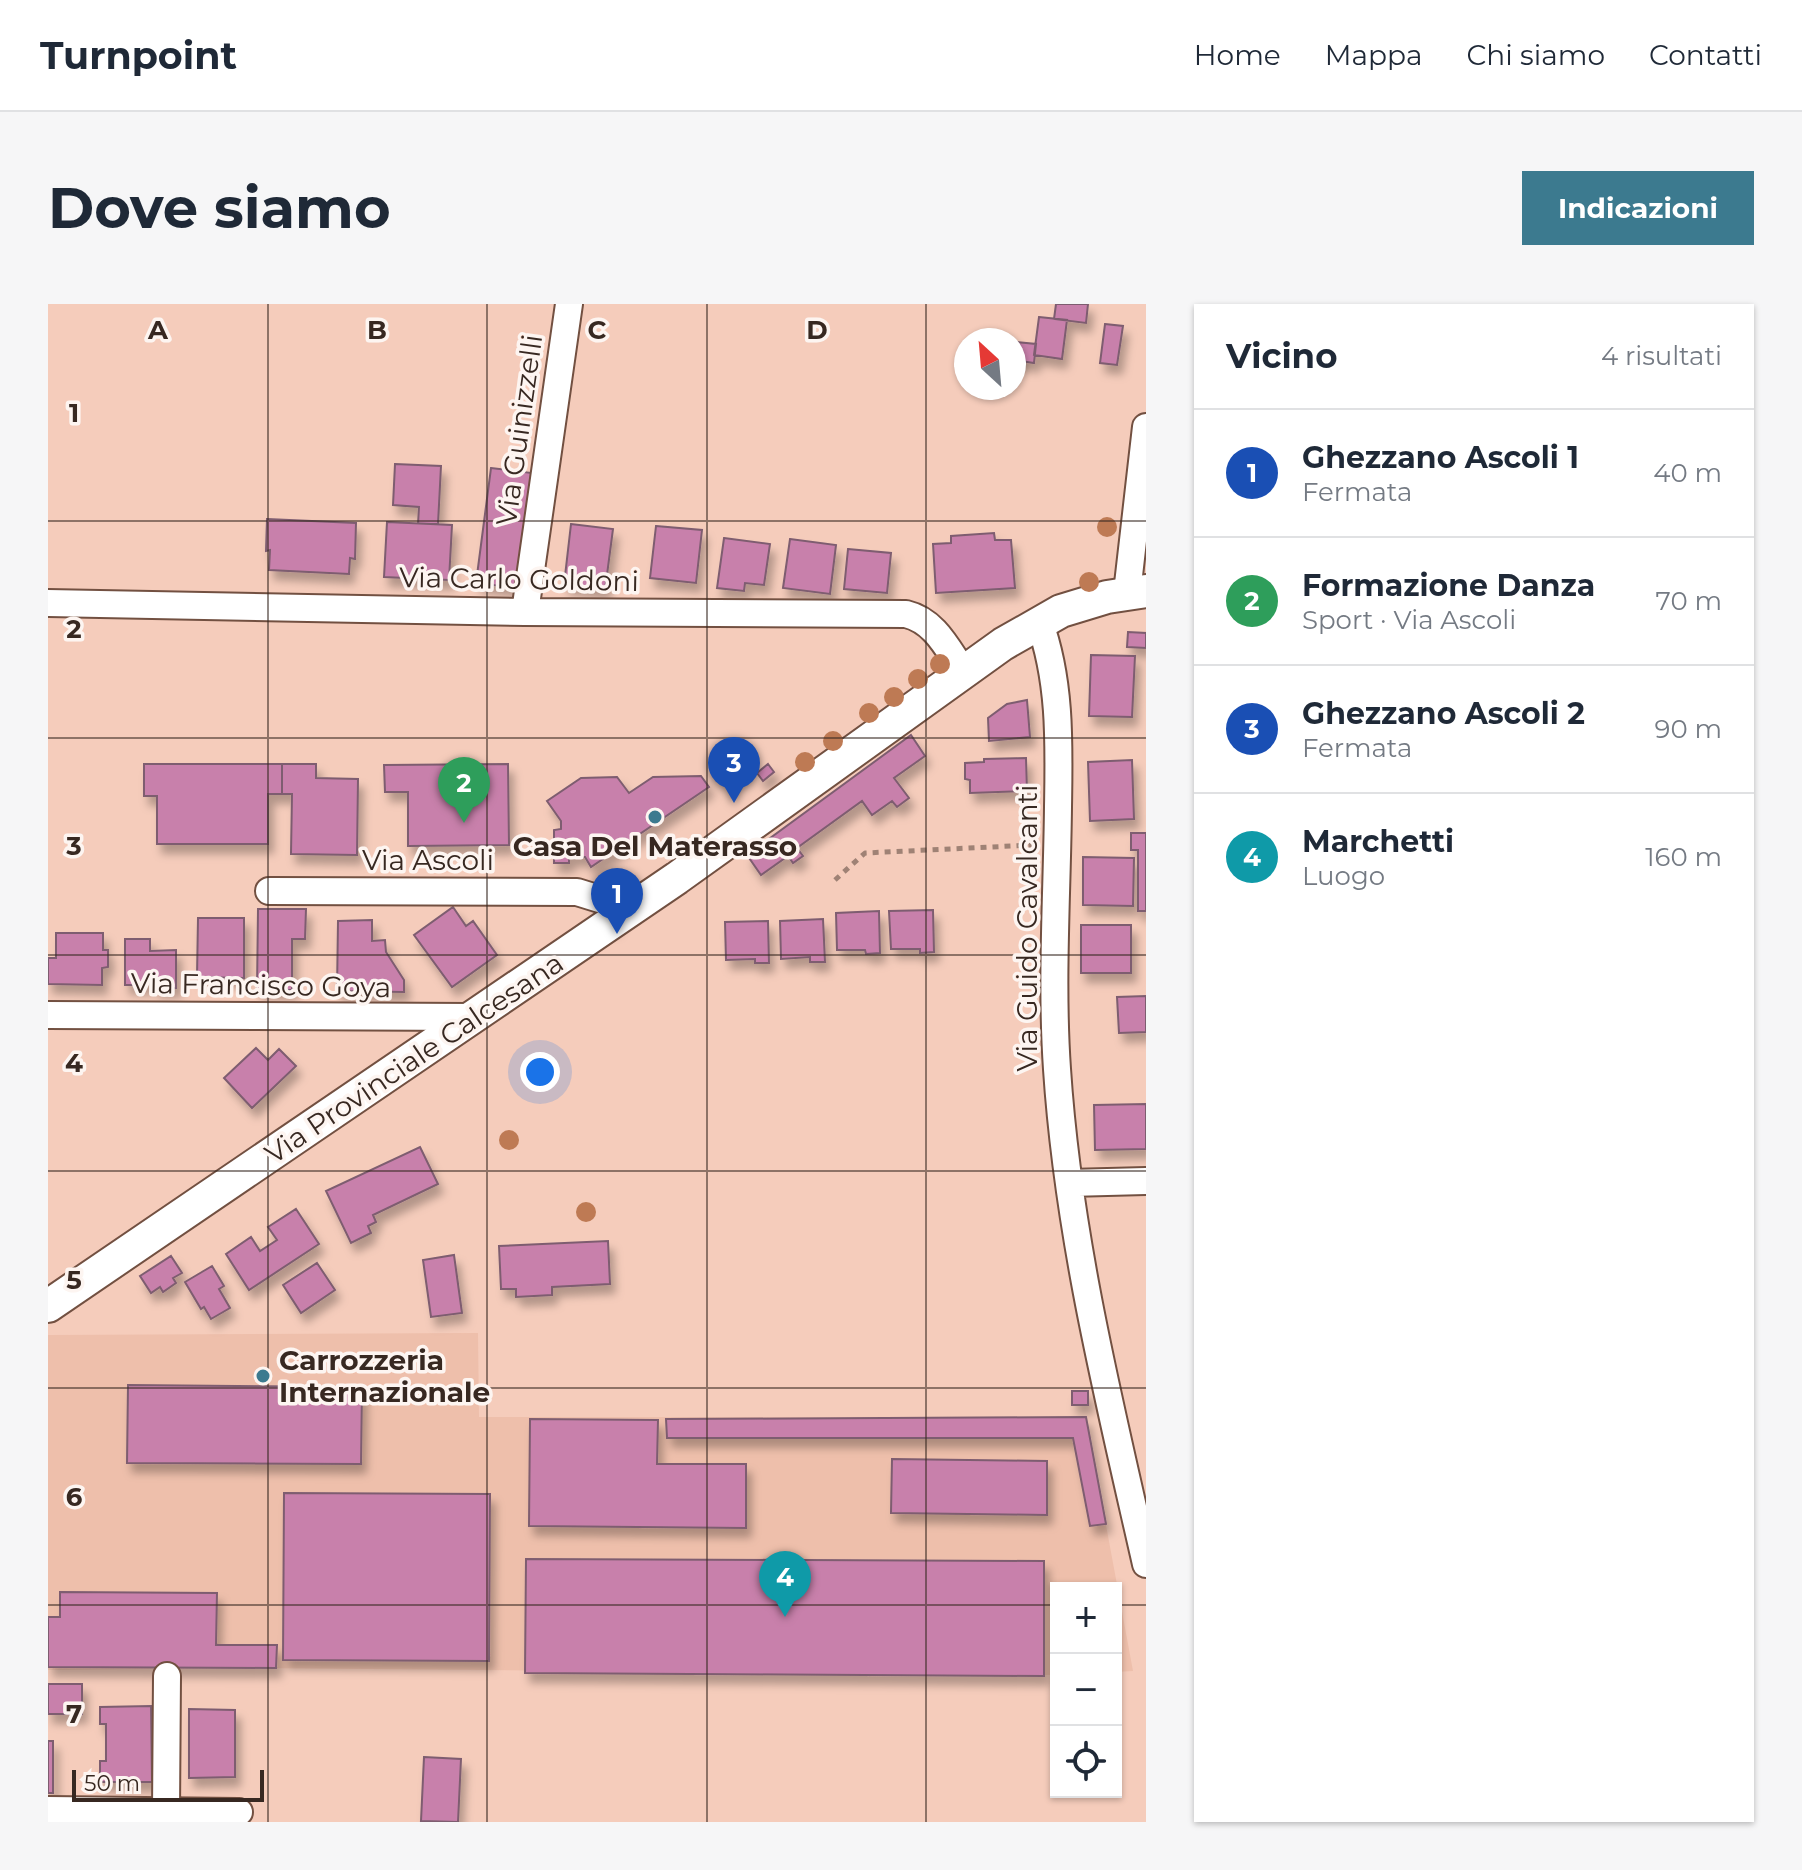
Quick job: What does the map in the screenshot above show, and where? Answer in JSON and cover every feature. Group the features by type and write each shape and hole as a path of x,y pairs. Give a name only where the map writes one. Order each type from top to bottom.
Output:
{"main road":[{"name":"Via Provinciale Calcesana","path":"48,1306 632,909 963,671 1039,621 1085,603 1136,592"}],"street":[{"name":"Via Guinizzelli","path":"525,612 569,304"},
{"path":"1136,592 1146,427"},
{"name":"Via Carlo Goldoni","path":"48,603 525,612 906,614 922,619 933,627 963,671"},
{"name":"Via Guido Cavalcanti","path":"1039,621 1055,683 1059,746 1053,1001 1069,1183 1108,1398 1146,1564"},
{"name":"Via Ascoli","path":"269,891 577,892 632,909"},
{"name":"Via Francisco Goya","path":"48,1015 474,1017"},
{"path":"1069,1183 1146,1181"},
{"path":"166,1811 167,1676"},
{"path":"48,1810 239,1812"}],"path":[{"path":"835,880 865,853 1058,844"}],"shaded area":[{"path":"478,1333 479,1417 1086,1417 1117,1582 1050,1582 1050,1675 252,1668 48,1670 48,1335"},
{"path":"1122,1612 1133,1671 1122,1672"}],"building":[{"path":"1056,304 1088,304 1086,323 1054,319"},
{"path":"1039,317 1067,320 1062,359 1034,355"},
{"path":"1105,324 1123,326 1117,365 1100,363"},
{"path":"1026,343 1036,344 1034,363 1026,362"},
{"path":"395,464 441,466 438,524 418,524 419,507 393,505"},
{"path":"491,468 532,473 517,588 476,583"},
{"path":"267,519 356,523 355,559 350,558 349,574 269,570"},
{"path":"387,522 452,525 449,580 384,577"},
{"path":"571,524 613,529 605,590 564,585"},
{"path":"656,526 702,530 696,583 650,578"},
{"path":"994,533 995,540 1011,540 1015,588 936,593 933,544 951,543 951,536"},
{"path":"724,538 770,544 764,585 745,583 744,591 717,588"},
{"path":"790,539 836,545 830,594 783,588"},
{"path":"848,549 891,553 887,593 844,589"},
{"path":"1128,632 1146,633 1146,648 1127,647"},
{"path":"1091,655 1135,656 1132,717 1089,716"},
{"path":"1027,700 1030,737 989,741 988,718 1007,704"},
{"path":"911,735 925,756 894,778 909,798 897,807 892,801 872,815 862,801 797,848 803,856 793,863 788,856 761,875 747,855"},
{"path":"1026,758 1027,791 970,793 970,780 965,779 965,763 984,762 984,759"},
{"path":"1132,760 1134,819 1090,821 1088,762"},
{"path":"144,764 282,764 282,794 268,794 268,844 157,844 157,796 144,796"},
{"path":"282,764 316,764 316,778 358,779 357,855 291,854 292,794 282,794"},
{"path":"508,764 509,845 408,846 408,792 385,792 384,765"},
{"path":"768,764 774,772 763,781 757,773"},
{"path":"701,776 709,787 591,867 585,857 569,857 569,863 554,863 554,830 561,829 561,821 547,801 581,778 617,777 629,793 653,777"},
{"path":"1131,833 1146,833 1146,911 1138,911 1138,850 1131,850"},
{"path":"1083,857 1134,858 1133,906 1083,905"},
{"path":"453,907 466,926 473,921 497,955 452,987 414,935"},
{"path":"258,909 306,909 305,939 292,939 292,990 257,990"},
{"path":"933,910 934,952 891,949 889,911"},
{"path":"879,911 880,953 837,950 836,913"},
{"path":"198,918 244,918 244,978 197,977"},
{"path":"823,919 825,962 810,962 810,957 781,959 780,921"},
{"path":"372,920 372,941 385,940 386,952 404,980 404,992 337,991 338,921"},
{"path":"768,921 769,963 755,963 755,959 726,960 725,922"},
{"path":"1081,925 1131,925 1131,973 1081,973"},
{"path":"56,933 103,933 103,950 108,950 108,967 102,968 102,985 48,984 48,958 56,958"},
{"path":"125,939 150,939 150,951 176,950 176,988 154,988 154,980 147,980 147,985 125,985"},
{"path":"1146,996 1146,1032 1119,1033 1117,997"},
{"path":"256,1048 268,1060 279,1049 296,1066 252,1108 224,1078"},
{"path":"1146,1104 1146,1149 1095,1150 1094,1105"},
{"path":"420,1147 438,1184 373,1215 376,1222 368,1226 371,1233 351,1243 326,1191"},
{"path":"296,1209 319,1244 249,1290 226,1254 251,1237 260,1251 277,1240 268,1227"},
{"path":"608,1241 610,1284 552,1287 552,1295 516,1297 516,1289 501,1289 499,1246"},
{"path":"454,1255 462,1313 431,1317 423,1260"},
{"path":"171,1256 182,1273 173,1278 176,1283 163,1292 160,1287 151,1293 140,1276"},
{"path":"317,1263 335,1290 301,1313 283,1285"},
{"path":"212,1266 224,1286 219,1289 230,1308 211,1319 204,1307 201,1309 185,1282"},
{"path":"128,1385 362,1387 361,1464 127,1463"},
{"path":"1072,1391 1088,1391 1088,1405 1072,1405"},
{"path":"1086,1417 1106,1524 1090,1526 1073,1438 667,1438 666,1419"},
{"path":"530,1419 658,1420 657,1464 746,1464 746,1528 529,1526"},
{"path":"892,1459 1047,1461 1047,1515 891,1513"},
{"path":"284,1493 490,1494 489,1661 283,1660"},
{"path":"526,1559 1044,1561 1044,1676 525,1673"},
{"path":"60,1592 217,1593 216,1645 277,1645 276,1668 48,1667 48,1617 60,1617"},
{"path":"48,1684 82,1684 82,1714 48,1714"},
{"path":"151,1706 152,1782 100,1782 100,1761 106,1761 106,1724 100,1724 100,1707"},
{"path":"189,1709 235,1710 235,1777 189,1778"},
{"path":"48,1741 53,1741 53,1793 48,1793"},
{"path":"424,1757 461,1759 458,1822 421,1821"}],"place":[{"name":"Ghezzano Ascoli 2","path":"734,803"},
{"name":"Casa Del Materasso","path":"655,817"},
{"name":"Formazione Danza","path":"464,823"},
{"name":"Ghezzano Ascoli 1","path":"617,934"},
{"name":"Carrozzeria Internazionale","path":"263,1376"},
{"name":"Marchetti","path":"785,1617"}]}
